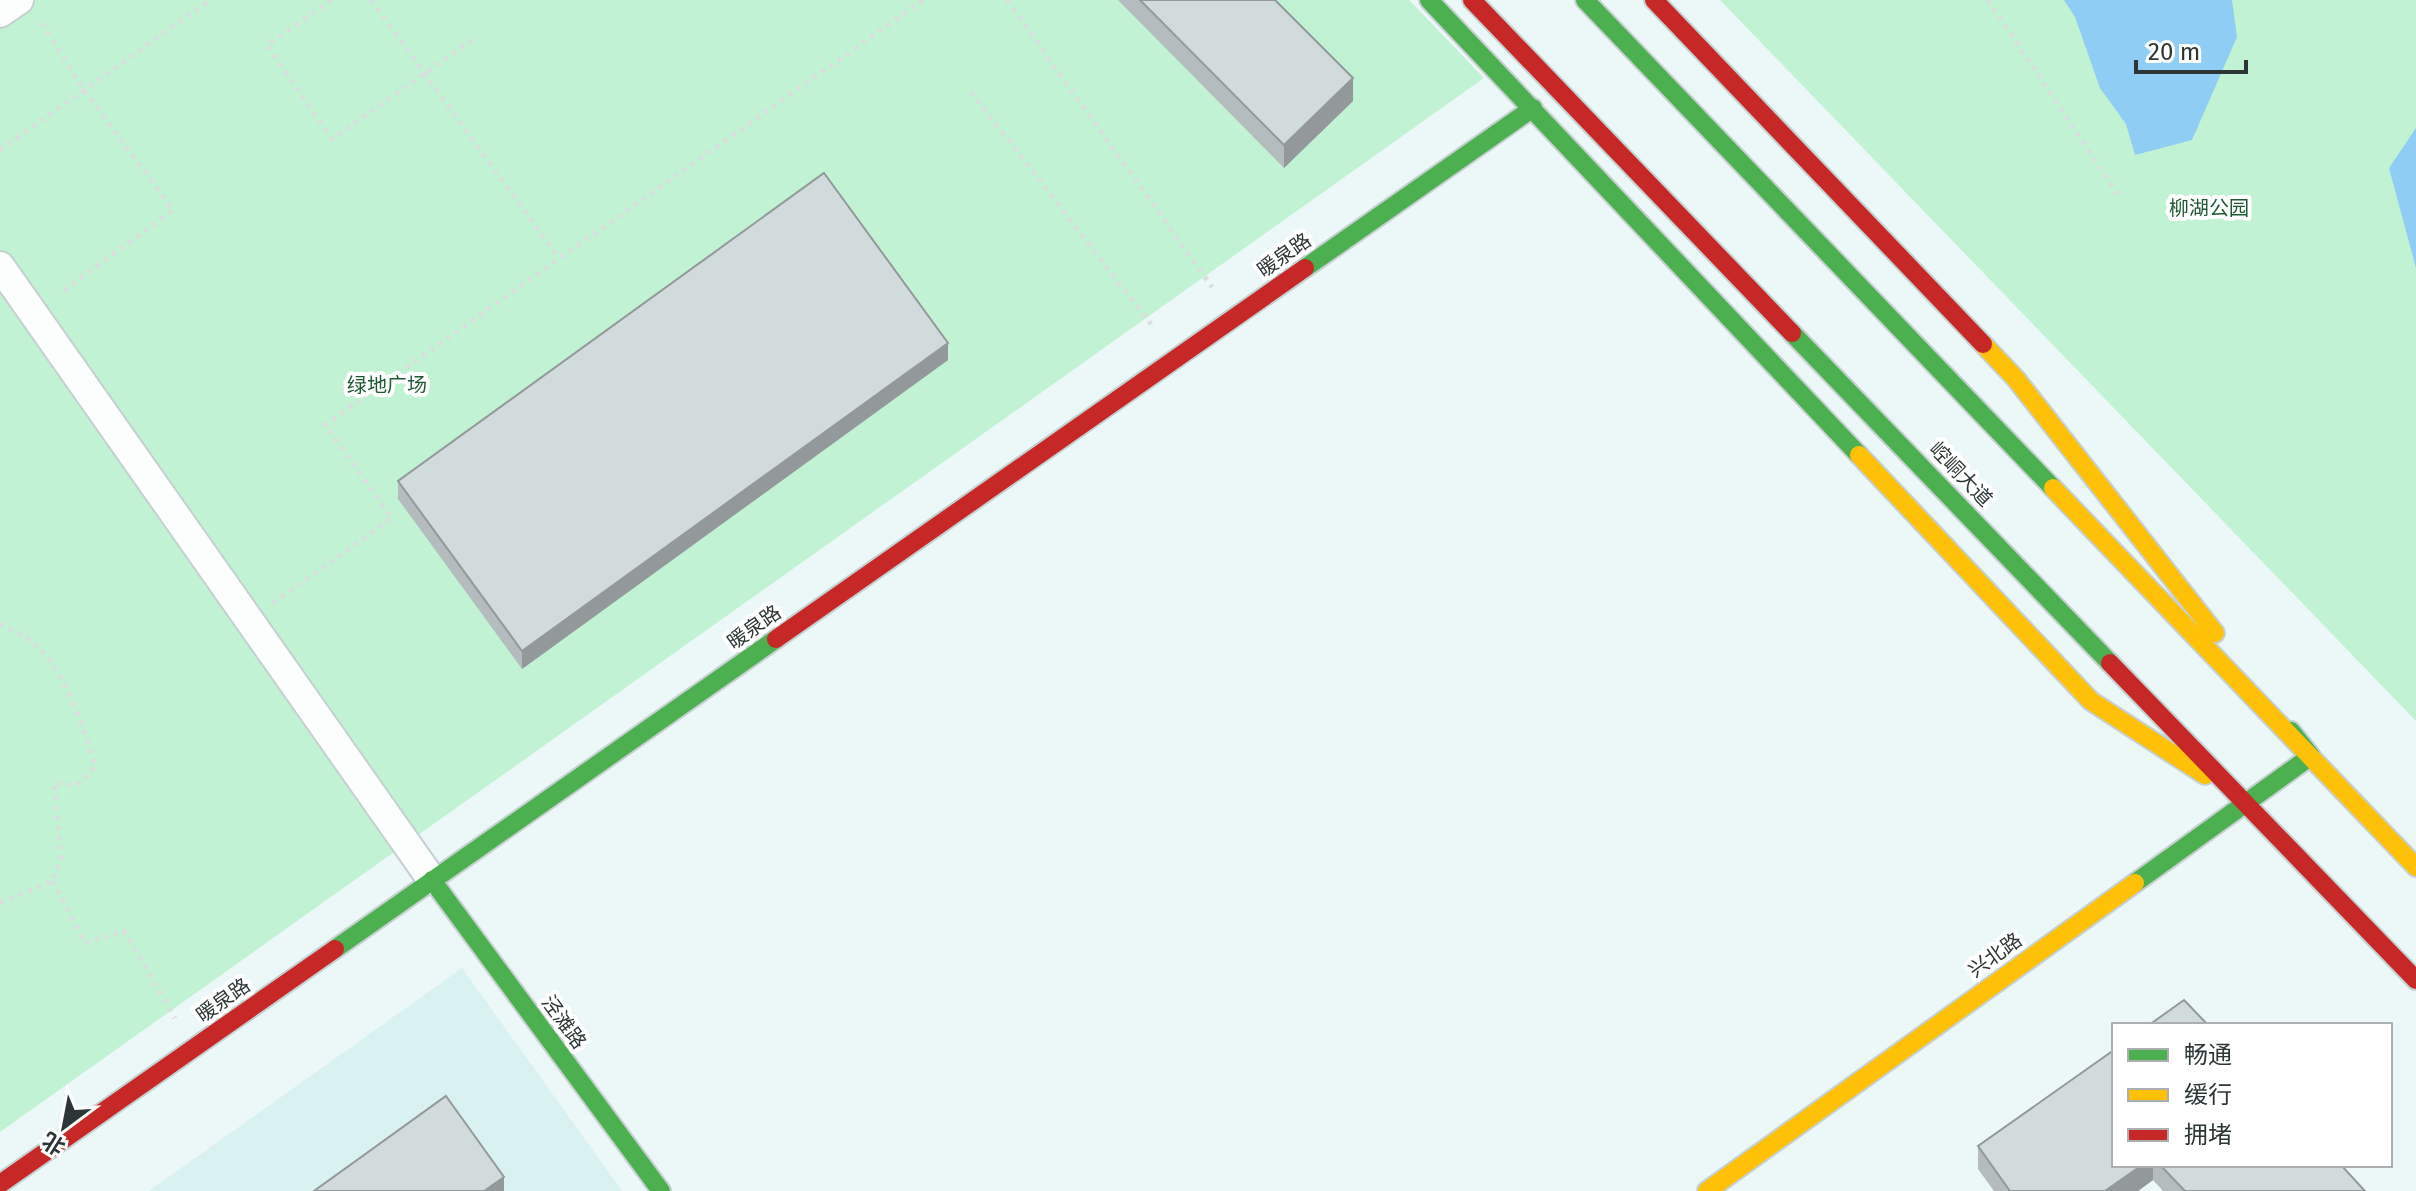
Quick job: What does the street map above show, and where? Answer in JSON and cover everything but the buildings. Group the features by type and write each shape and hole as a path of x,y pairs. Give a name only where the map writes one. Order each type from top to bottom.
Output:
{"street":[{"path":"1429,0 2091,701 2245,801"},
{"name":"崆峒大道","path":"1472,0 2416,980"},
{"path":"1585,0 2416,867"},
{"path":"1654,0 2016,379 2311,756"},
{"path":"0,13 27,7"},
{"name":"暖泉路","path":"0,1184 1533,108"},
{"path":"0,266 432,880"},
{"name":"兴北路","path":"1707,1191 2311,756"},
{"name":"泾滩路","path":"432,880 661,1191"}],"path":[{"path":"0,150 210,0"},
{"path":"331,0 267,45 332,139 476,37"},
{"path":"371,0 559,258"},
{"path":"249,620 392,518 325,425 923,0"},
{"path":"1007,0 1234,318"},
{"path":"1988,0 2119,196"},
{"path":"27,7 85,92 173,210 33,313"},
{"path":"971,92 1177,357"},
{"path":"0,624 35,644 63,683 86,732 95,767 77,785 54,783 61,858 53,881 85,943 124,931 161,997 195,1047"},
{"path":"0,903 53,881"}],"shaded area":[{"path":"462,968 622,1191 149,1191"}],"green space":[{"name":"绿地广场","path":"0,0 1409,0 1484,78 0,1132"},
{"name":"柳湖公园","path":"1720,0 2416,0 2416,721"}],"water":[{"path":"2064,0 2232,0 2237,37 2192,140 2135,155 2126,124 2100,88 2075,17"},
{"path":"2416,128 2416,268 2389,168"}],"traffic: fast":[{"path":"1429,0 1859,455"},
{"path":"1585,0 2053,488"},
{"path":"1305,268 1533,108"},
{"path":"1792,333 2110,663"},
{"path":"335,949 776,639"},
{"path":"2135,883 2311,756 2291,731"},
{"path":"432,880 661,1191"}],"traffic: slow":[{"path":"1983,344 2016,379 2215,633"},
{"path":"1859,455 2091,701 2205,775"},
{"path":"2053,488 2416,867"},
{"path":"1707,1191 2135,883"}],"traffic: jam":[{"path":"1472,0 1792,333"},
{"path":"1654,0 1983,344"},
{"path":"776,639 1305,268"},
{"path":"2110,663 2416,980"},
{"path":"0,1184 335,949"}]}
